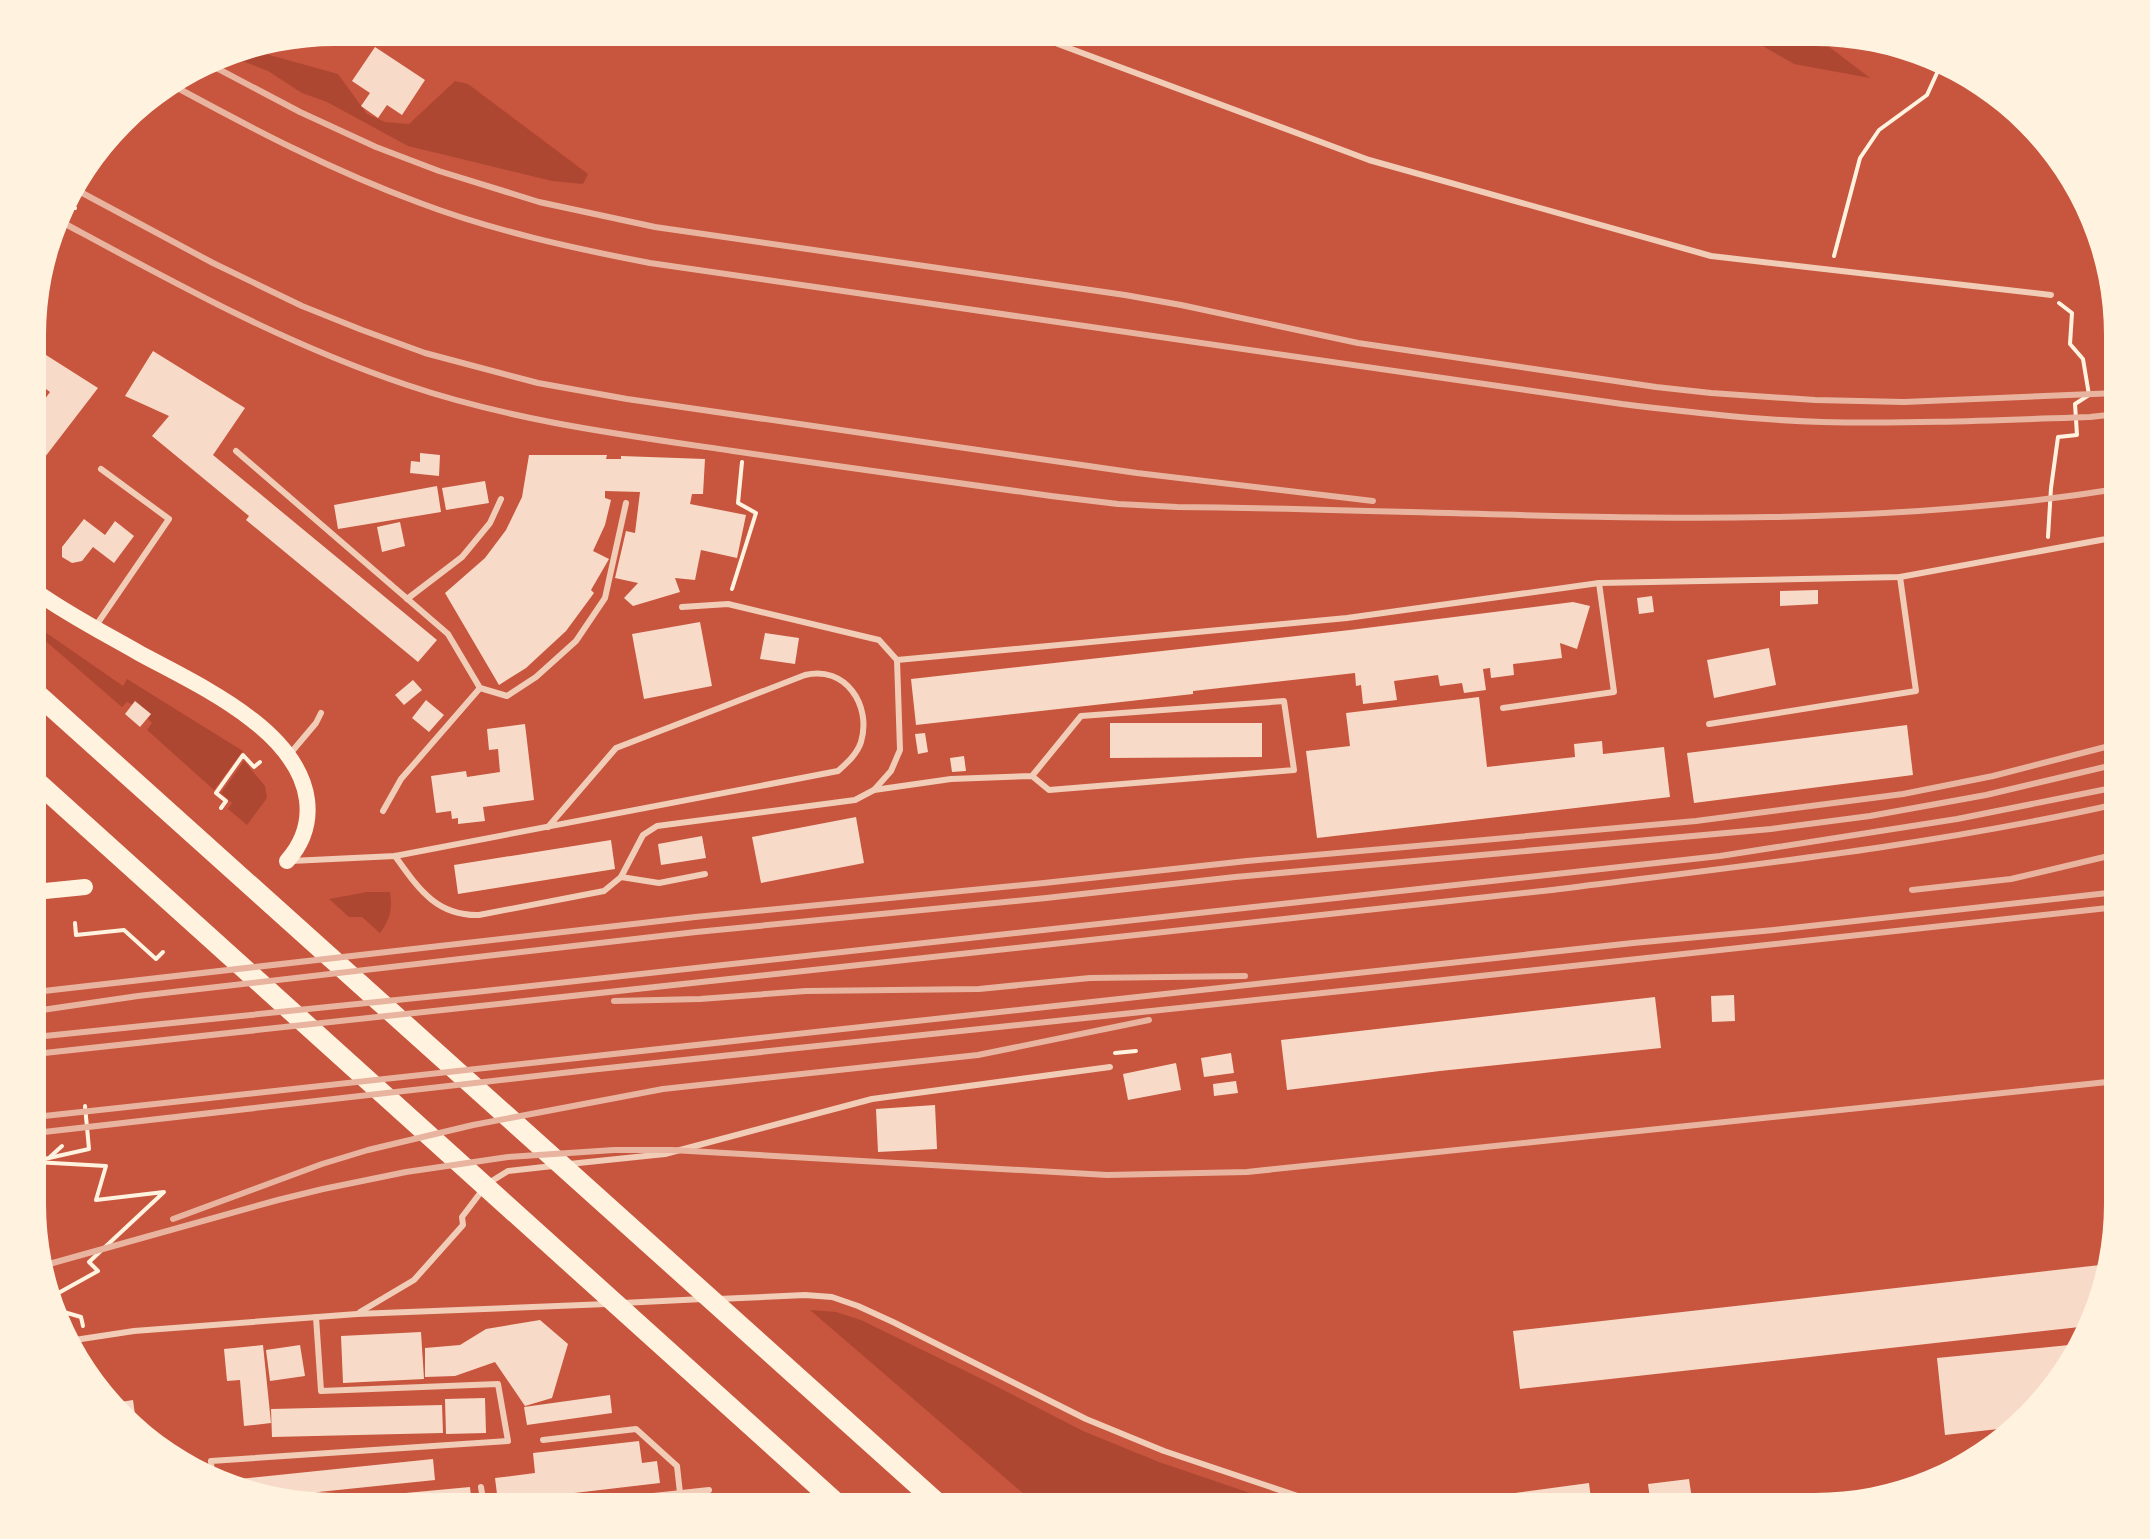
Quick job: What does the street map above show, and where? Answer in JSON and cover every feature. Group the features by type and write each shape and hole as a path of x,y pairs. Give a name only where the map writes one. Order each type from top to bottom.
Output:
{"main road":[{"path":"46,598 245,715 288,755 303,780 308,817 302,842 287,861"},
{"path":"46,702 926,1493"},
{"path":"46,790 825,1493"},
{"path":"46,891 85,887"}],"lane":[{"path":"1063,46 1369,160 1711,256 2051,295"},
{"path":"236,451 448,634 480,688 507,696 536,677 576,641 605,598 626,503"},
{"path":"95,628 169,519 101,469"},
{"path":"407,599 462,557 490,523 501,499"},
{"path":"897,660 1347,618 1599,583 1900,577 2104,540"},
{"path":"1709,724 1916,691 1900,577"},
{"path":"1503,708 1614,692 1599,583"},
{"path":"682,607 728,604 879,640 897,660 900,750 891,771 874,790"},
{"path":"287,861 395,856 548,827 838,771 851,759 860,744 864,727 862,710 855,694 843,681 827,673 805,675 616,748 548,827"},
{"path":"383,811 401,779 480,688"},
{"path":"395,856 431,901 464,915 479,915 604,891 621,877 643,835 657,826 855,800 874,790 951,779 1032,776 1049,790 1294,770 1284,701 1081,716 1032,776"},
{"path":"288,755 321,713"},
{"path":"621,877 659,883 705,874"},
{"path":"357,1314 414,1280 463,1225 462,1217 487,1184 508,1171 665,1154 872,1099 1110,1067"},
{"path":"80,1339 134,1331 357,1314 805,1295 832,1297 893,1322 1086,1419 1177,1455 1289,1493"},
{"path":"211,1465 211,1461 508,1441 498,1384 321,1391 316,1317"},
{"path":"543,1440 636,1429 677,1466 680,1493 709,1490"},
{"path":"481,1487 482,1493"}],"path":[{"path":"1830,270 1860,158 1879,130 1927,95 1937,73"},
{"path":"2049,519 2058,437 2077,435 2075,404 2089,395 2083,359 2070,344 2072,313 2051,295"},
{"path":"728,604 756,513 738,503 742,462"},
{"path":"221,808 226,801 216,793 243,755 254,767 260,762"},
{"path":"75,923 76,935 124,930 156,959 163,952"},
{"path":"85,1106 89,1149"},
{"path":"62,1146 50,1157 89,1149"},
{"path":"46,1159 89,1149"},
{"path":"46,1163 106,1166 96,1200 164,1192 89,1262 98,1271 60,1292"},
{"path":"68,1313 81,1317 85,1338"}],"shaded area":[{"path":"1763,46 1829,47 1870,78 1794,64"},
{"path":"268,54 338,74 367,114 385,122 409,124 455,81 468,84 588,174 583,184 552,181 408,146 327,102 302,93 268,71 242,61"},
{"path":"46,633 123,686 127,679 243,751 214,790 147,730 152,723 147,718 151,714 127,702 122,707 46,641"},
{"path":"244,761 265,786 267,798 247,825 228,809 232,803 221,793"},
{"path":"367,892 390,892 390,914 380,933 362,917 349,917 329,899"},
{"path":"810,1310 836,1312 861,1320 1083,1431 1159,1462 1250,1493 1023,1493"}],"building":[{"path":"375,47 425,80 402,115 387,105 378,118 361,106 370,93 352,81"},
{"path":"153,351 245,408 213,455 437,640 418,662 246,520 249,516 152,436 169,416 125,396"},
{"path":"46,355 98,388 46,456 46,398 50,392 46,389"},
{"path":"420,453 440,455 439,476 410,473 411,461 420,462"},
{"path":"529,455 705,459 703,494 692,494 690,504 746,515 737,558 701,550 695,580 675,578 680,592 633,606 624,598 638,583 615,578 626,531 635,533 640,492 605,491 605,498 611,500 605,525 593,551 609,559 591,590 594,593 566,631 526,668 499,685 445,593 485,558 506,530 522,497"},
{"path":"485,481 489,503 446,510 442,488"},
{"path":"437,486 441,512 338,529 334,505"},
{"path":"84,519 105,535 115,521 134,536 114,563 93,547 82,561 72,563 62,557 62,547"},
{"path":"400,522 405,546 382,552 377,527"},
{"path":"1818,590 1818,604 1780,606 1780,591"},
{"path":"1652,596 1654,612 1639,614 1637,598"},
{"path":"1573,602 1590,606 1577,649 1560,643 1562,658 1513,664 1514,675 1491,678 1490,668 1483,669 1486,690 1464,693 1462,683 1440,686 1438,675 1394,681 1397,700 1363,704 1361,685 1356,686 1355,673 916,725 911,679"},
{"path":"700,622 712,686 644,699 632,634"},
{"path":"765,633 799,638 795,664 760,659"},
{"path":"1769,648 1776,685 1714,698 1707,660"},
{"path":"413,680 422,690 404,705 395,695"},
{"path":"1479,697 1487,767 1575,757 1574,744 1602,741 1603,754 1664,747 1670,797 1317,838 1306,751 1350,746 1346,713"},
{"path":"426,700 444,715 429,732 412,718"},
{"path":"135,701 151,714 140,727 125,714"},
{"path":"1110,723 1262,723 1262,757 1110,758"},
{"path":"525,724 534,800 483,807 485,821 458,824 458,818 452,819 451,811 436,813 431,776 466,771 467,777 500,772 498,749 489,750 487,729"},
{"path":"1907,725 1913,775 1694,803 1687,753"},
{"path":"925,733 928,752 918,754 915,734"},
{"path":"964,756 966,771 952,772 950,758"},
{"path":"856,817 864,863 761,883 752,837"},
{"path":"702,836 706,858 661,865 658,844"},
{"path":"611,840 615,869 458,894 454,865"},
{"path":"1734,995 1735,1021 1712,1022 1711,996"},
{"path":"1655,997 1661,1048 1287,1090 1281,1040"},
{"path":"1231,1053 1234,1073 1204,1077 1201,1058"},
{"path":"1176,1063 1181,1090 1128,1100 1123,1074"},
{"path":"1236,1081 1238,1093 1214,1096 1213,1084"},
{"path":"935,1105 937,1149 878,1152 876,1109"},
{"path":"2097,1265 2089,1297 2076,1327 1520,1389 1513,1331"},
{"path":"540,1320 568,1344 552,1398 525,1406 495,1362 455,1376 425,1377 425,1348 460,1345 486,1329"},
{"path":"421,1332 424,1379 343,1383 341,1336"},
{"path":"263,1345 271,1423 244,1426 240,1380 227,1381 224,1349"},
{"path":"300,1345 305,1376 270,1381 266,1350"},
{"path":"2067,1345 2044,1380 1995,1429 1945,1435 1937,1358"},
{"path":"610,1395 612,1413 527,1425 524,1407"},
{"path":"485,1398 486,1433 446,1434 445,1399"},
{"path":"133,1400 135,1411 131,1408 125,1401"},
{"path":"442,1405 443,1433 272,1437 271,1409"},
{"path":"639,1441 642,1463 657,1461 660,1483 575,1493 497,1493 495,1478 535,1473 533,1453"},
{"path":"433,1459 435,1480 318,1492 298,1491 244,1479"},
{"path":"1689,1479 1691,1493 1649,1493 1648,1484"},
{"path":"1589,1483 1590,1493 1515,1493"},
{"path":"470,1487 471,1493 406,1493"}],"railway":[{"path":"220,70 300,112 376,147 439,171 539,202 655,227 1125,295 1358,343 1656,387 1815,400 1904,402 2104,394"},
{"path":"182,91 294,148 420,203 534,238 650,263 1697,413 1822,422 2104,415"},
{"path":"84,194 213,263 302,306 425,353 538,383 627,399 1137,473 1373,501"},
{"path":"68,225 272,331 361,368 447,398 610,433 1051,496 1177,507 1648,518 1883,513 2000,504 2104,491"},
{"path":"46,991 695,917 1247,861 1696,821 1903,794 1993,776 2104,747"},
{"path":"46,1009 138,996 696,932 1235,877 1771,829 1870,816 1986,795 2104,767"},
{"path":"46,1036 1720,856 1957,819 2104,790"},
{"path":"46,1053 1552,890 1906,843 2104,807"},
{"path":"1912,890 2011,879 2104,857"},
{"path":"46,1116 2104,893"},
{"path":"46,1132 589,1070 2104,908"},
{"path":"614,1001 700,999 806,991 979,989 1090,978 1245,976"},
{"path":"173,1219 322,1164 473,1125 663,1089 978,1055 1149,1020"},
{"path":"53,1263 323,1189 406,1172 508,1157 614,1150 672,1150 1107,1175 1247,1172 2104,1082"}]}
